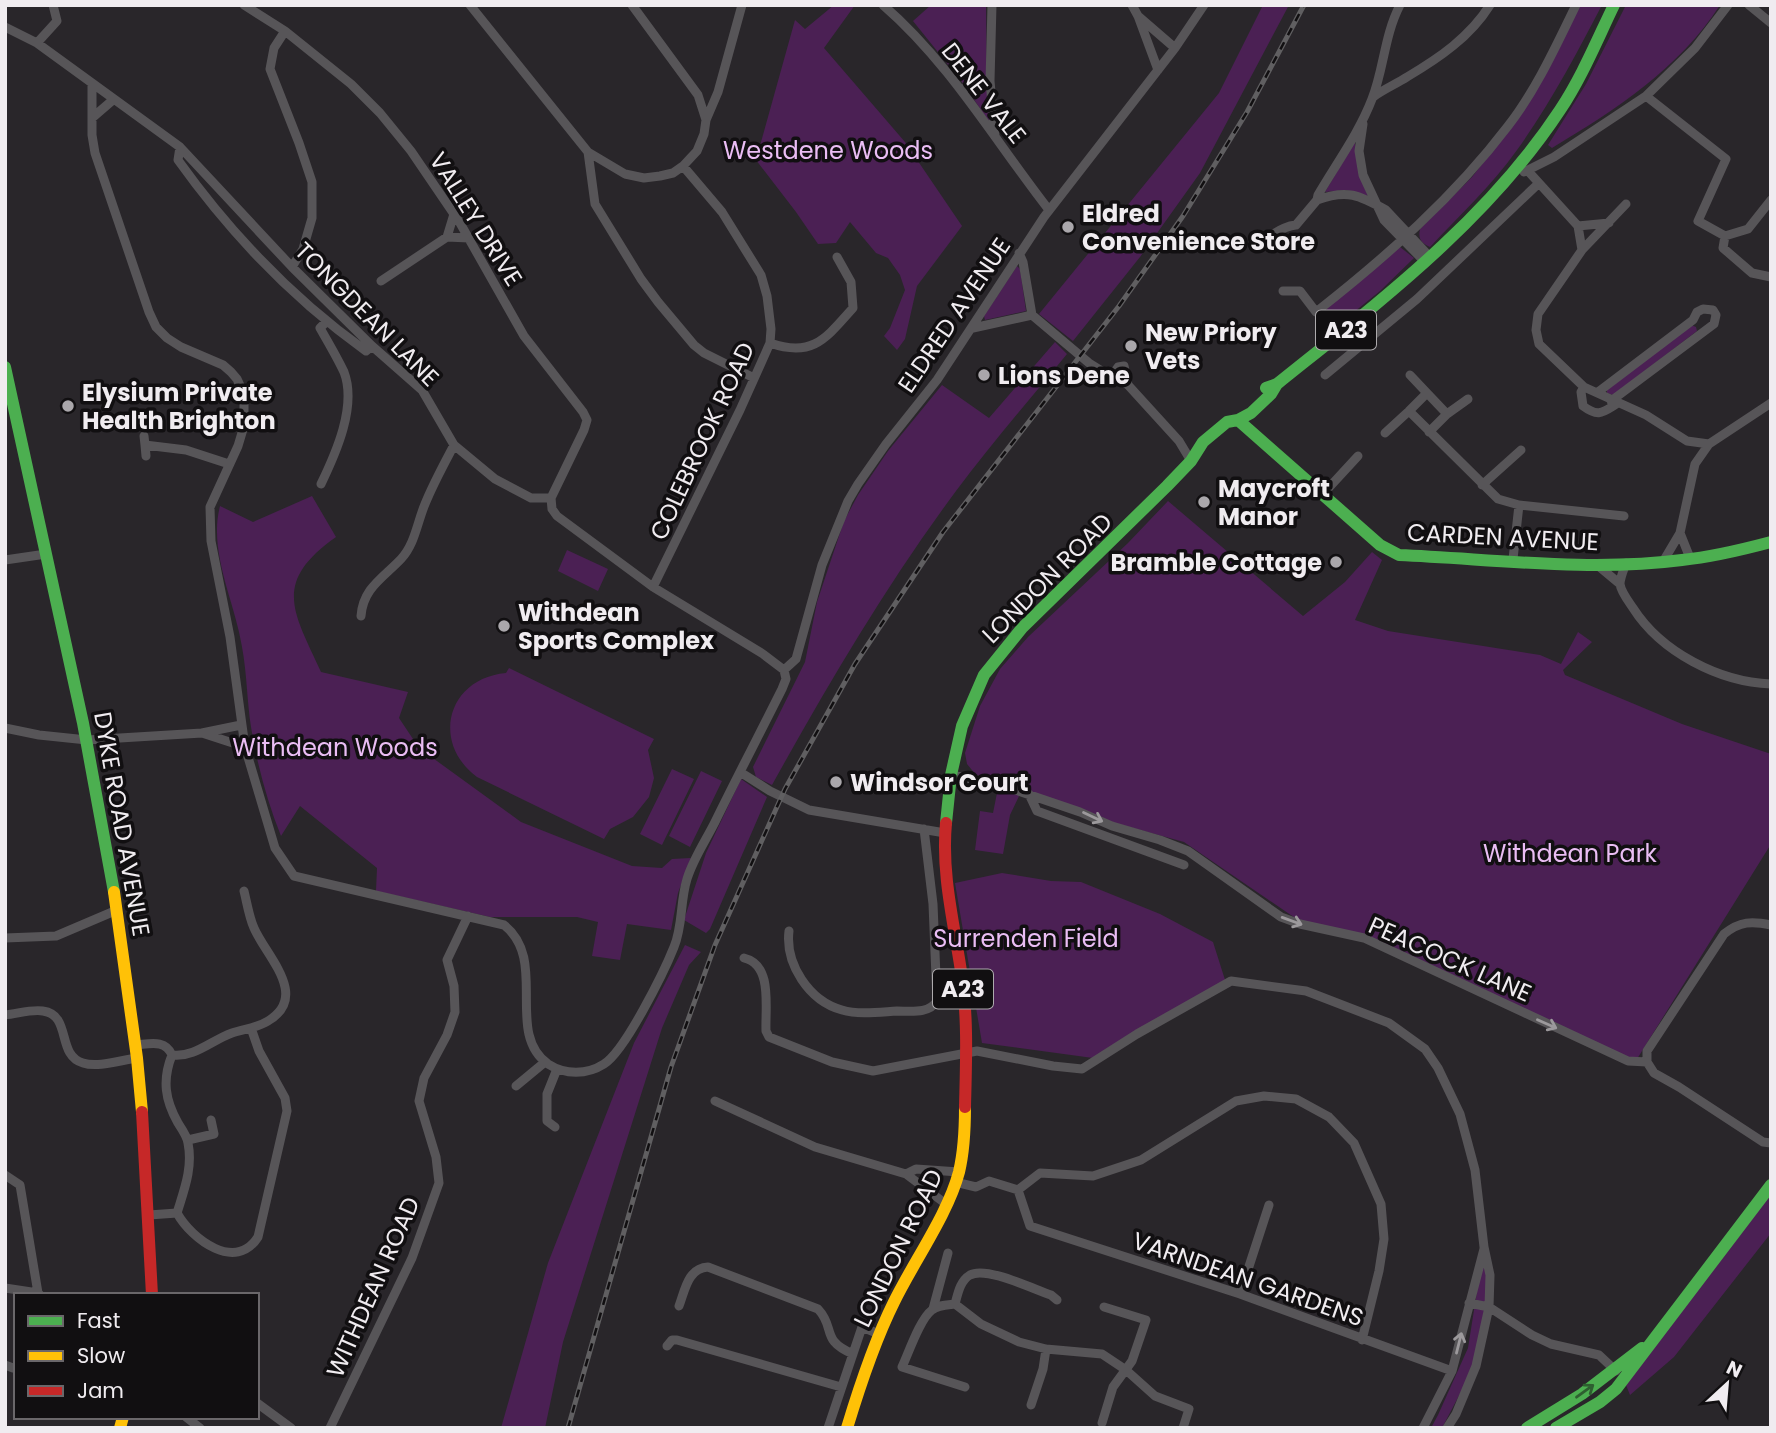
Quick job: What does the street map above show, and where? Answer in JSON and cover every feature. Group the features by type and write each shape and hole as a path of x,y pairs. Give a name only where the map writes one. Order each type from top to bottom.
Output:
{"main road":[{"name":"A23","path":"1522,171 1563,105 1615,5"},
{"name":"LONDON ROAD","path":"847,1428 879,1334 908,1270 946,1204 957,1177 965,1129 967,1051 962,979 948,903 945,833 951,775 962,726 984,675 999,653 1191,461 1199,447 1227,422 1251,413 1271,394 1277,384 1383,299 1522,171"},
{"name":"DYKE ROAD AVENUE","path":"5,367 10,410 46,554 87,740 117,910 136,1052 149,1215 152,1293"},
{"name":"LONDON ROAD","path":"1191,461 1201,458 1238,420"},
{"name":"CARDEN AVENUE","path":"1238,420 1381,545 1399,555 1626,563 1729,553 1771,541"},
{"path":"1556,1428 1601,1402 1623,1381 1651,1340 1771,1185"},
{"path":"1527,1428 1582,1394 1651,1340"}],"street":[{"path":"37,43 57,21 53,5"},
{"name":"VALLEY DRIVE","path":"244,5 285,31 351,83 380,113 411,151 454,214 524,336 587,420 551,498"},
{"path":"470,5 588,152 625,174 643,178 673,173 697,151 718,92 742,5"},
{"path":"632,5 698,95 706,120"},
{"name":"DENE VALE","path":"883,5 962,89 1049,210"},
{"path":"992,5 990,81 995,138"},
{"path":"1132,5 1158,70"},
{"name":"ELDRED AVENUE","path":"784,670 796,659 822,565 848,501 886,444 937,380 973,328 1049,210 1175,48 1204,5"},
{"path":"1260,241 1275,236 1285,226 1296,225 1317,200 1373,97 1383,52 1400,5"},
{"path":"1373,97 1461,40 1479,23 1490,5"},
{"path":"1283,291 1300,291 1316,312 1406,236 1472,170 1509,125 1557,46 1576,5"},
{"path":"1582,250 1578,226 1522,171 1646,96 1695,48 1728,5"},
{"path":"1749,5 1771,23"},
{"path":"1138,16 1175,48"},
{"name":"TONGDEAN LANE","path":"5,27 37,43 180,147 292,267 372,346 422,390 454,444 495,479 531,498 551,498"},
{"path":"285,31 274,48 270,69 312,183 312,218 303,249 292,267"},
{"path":"962,89 990,81"},
{"path":"92,83 95,153 156,327 181,347 223,365 237,379 244,394 244,426 238,446 210,507 211,541 230,638 245,747 275,848 294,876 504,925 518,938 525,955 532,1046 545,1062 557,1069 571,1072 589,1071 616,1053 644,1006 675,945 687,879 786,679 784,670 771,659 653,587 557,516 552,509 551,498"},
{"path":"698,95 718,92"},
{"path":"1646,96 1726,159 1698,221 1725,236 1748,229 1771,200"},
{"path":"92,118 114,99"},
{"path":"1363,119 1359,151 1363,175 1384,220 1406,236 1428,259"},
{"path":"180,147 178,160 209,204 276,277 326,322 366,351 372,346"},
{"path":"588,152 596,204 634,268 658,302 704,353 754,378"},
{"name":"COLEBROOK ROAD","path":"653,587 770,343 771,316 761,275 722,212 683,166"},
{"path":"1325,375 1417,299 1538,184"},
{"path":"1317,200 1349,193 1377,205"},
{"path":"1626,204 1582,250 1555,287 1541,299 1536,330 1539,344 1584,387 1646,415 1687,441 1709,444"},
{"path":"447,237 454,214"},
{"path":"1578,226 1609,223"},
{"path":"1725,236 1723,248 1752,273 1771,277"},
{"path":"381,281 447,237 469,238"},
{"path":"1019,253 1032,315 1089,363 1105,373 1113,374 1128,385 1179,441 1191,461"},
{"path":"770,343 795,350 812,346 853,308 851,282 837,257"},
{"path":"1383,299 1395,316"},
{"path":"1584,387 1581,392 1583,406 1592,413 1602,413 1635,382 1714,324 1716,315 1713,310 1703,309 1697,312 1693,320 1598,392"},
{"path":"973,328 1032,315"},
{"path":"1693,320 1703,331"},
{"path":"321,484 341,436 347,408 345,374 320,328 326,322"},
{"path":"1626,371 1635,382"},
{"path":"1410,375 1447,414"},
{"path":"1385,433 1427,393"},
{"path":"1429,432 1447,414 1468,399"},
{"path":"1664,560 1680,533 1695,464 1709,444 1771,403"},
{"path":"1409,411 1498,499 1519,505 1624,516"},
{"path":"146,456 144,441 186,450 229,464"},
{"path":"1179,441 1191,447 1199,447"},
{"path":"1687,441 1695,464"},
{"path":"361,616 362,602 371,586 402,558 411,544 425,505 454,444"},
{"path":"1482,485 1521,450"},
{"path":"1323,495 1358,456"},
{"path":"1513,559 1519,505"},
{"path":"1680,533 1690,558"},
{"path":"5,560 46,554"},
{"path":"1620,584 1626,563"},
{"path":"1597,564 1620,584 1642,622 1670,647 1709,668 1748,683 1771,684"},
{"path":"5,727 39,735 87,740 202,733 241,725"},
{"path":"202,733 245,747"},
{"path":"741,770 771,791 808,810 945,833"},
{"name":"PEACOCK LANE","path":"951,775 998,784 1080,812 1112,827 1188,851 1281,917 1300,924 1364,938 1628,1060 1647,1062 1654,1073 1763,1142 1771,1143"},
{"name":"PEACOCK LANE","path":"1029,794 1037,811 1184,864"},
{"path":"789,931 787,943 794,968 812,993 840,1010 895,1011 933,1007 937,1001 935,931 924,830"},
{"path":"172,1055 184,1056 219,1038 268,1021 280,1011 287,994 283,977 253,927 244,891"},
{"path":"5,938 55,936 117,910"},
{"name":"WITHDEAN ROAD","path":"330,1428 412,1258 439,1183 436,1157 419,1101 424,1078 447,1035 455,1012 454,986 447,960 468,916"},
{"path":"1647,1062 1647,1051 1724,934 1734,925 1751,921 1771,925"},
{"path":"744,958 757,963 763,974 766,1031 772,1038 832,1062 873,1072 967,1051 1082,1069 1137,1034 1231,981 1306,991 1389,1023 1425,1049 1438,1068 1460,1114 1475,1170 1490,1275 1489,1307 1475,1366 1456,1414 1447,1428"},
{"path":"5,1015 40,1010 49,1012 61,1023 67,1049 80,1063 91,1065 161,1044 167,1046 172,1055"},
{"path":"172,1055 167,1067 166,1097 168,1106 188,1140 190,1172 177,1213 194,1237 216,1249 237,1253 253,1245 258,1237 287,1111 285,1098 267,1068 251,1028"},
{"path":"516,1086 545,1062"},
{"path":"555,1127 547,1121 548,1094 557,1069"},
{"path":"906,1174 916,1169 945,1170 976,1187 989,1181 1018,1190 1040,1173 1093,1176 1141,1160 1236,1101 1264,1096 1296,1099 1329,1117 1354,1143 1381,1204 1384,1239 1362,1340"},
{"path":"715,1101 815,1147 906,1174 946,1204"},
{"path":"188,1140 214,1133 211,1120"},
{"path":"5,1175 20,1185 39,1293"},
{"name":"VARNDEAN GARDENS","path":"1018,1190 1030,1226 1240,1294 1452,1371"},
{"path":"1240,1294 1269,1205"},
{"path":"149,1215 177,1213"},
{"path":"1423,1428 1452,1371 1484,1247"},
{"path":"948,1253 933,1309 926,1317 902,1367 965,1387"},
{"path":"679,1306 692,1274 698,1269 708,1267 818,1309 824,1317 831,1340 839,1348 853,1354"},
{"path":"955,1304 963,1281 982,1272 1051,1295 1056,1300"},
{"path":"5,1288 33,1293"},
{"path":"1469,1303 1489,1307 1551,1344 1599,1355 1615,1369 1623,1381"},
{"path":"933,1309 955,1304 996,1333 1046,1349 1101,1354 1126,1370 1155,1396 1189,1409 1183,1428"},
{"path":"1102,1423 1113,1387 1132,1361 1146,1320 1104,1307"},
{"path":"828,1428 862,1327 879,1334"},
{"path":"667,1346 672,1340 677,1340 841,1387"},
{"path":"1031,1405 1044,1369 1046,1349"},
{"path":"259,1404 291,1428"}],"green space":[{"name":"Westdene Woods","path":"834,5 855,5 824,48 905,142 962,226 917,286 905,339 897,350 884,336 890,328 905,290 900,275 888,258 876,253 850,222 836,243 818,244 756,160 795,20 805,29"},
{"path":"931,5 986,5 990,123 962,82 913,21"},
{"path":"1263,5 1289,5 1200,173 1140,257 1073,341 1039,314 1219,93"},
{"path":"1580,5 1602,5 1529,133 1475,200 1430,247 1424,244 1420,238 1420,229 1472,177 1519,117"},
{"path":"1626,5 1720,5 1685,49 1644,86 1599,119 1552,148 1548,145 1586,84"},
{"path":"1355,141 1359,169 1368,196 1346,190 1325,192"},
{"path":"1400,247 1414,258 1380,291 1338,325 1326,309"},
{"path":"1017,266 1020,269 1026,311 985,320 984,316"},
{"path":"1691,325 1696,327 1697,331 1613,395 1607,393 1607,390"},
{"path":"1055,342 1067,354 969,473 906,562 837,672 772,785 756,777 753,767 805,662 817,602 844,521 888,451 942,385 989,418"},
{"name":"Withdean Woods","path":"312,496 336,537 302,569 294,599 303,632 321,672 408,692 399,718 419,748 521,822 632,866 662,868 672,859 691,858 678,893 671,930 627,924 620,960 592,956 598,922 577,917 490,917 376,891 377,868 300,806 281,836 256,755 242,647 220,559 217,523 220,506 253,522"},
{"name":"Withdean Park","path":"1168,501 1303,616 1345,582 1372,552 1382,560 1355,620 1388,631 1540,655 1561,664 1578,632 1592,642 1563,670 1565,675 1682,724 1771,754 1771,844 1637,1059 1630,1060 1378,940 1301,922 1184,842 1111,822 1017,787 976,775 967,764 965,753 980,706 1000,669 1028,637 1128,543"},
{"path":"567,550 608,569 598,591 558,571"},
{"path":"509,668 654,739 648,750 654,778 649,797 633,817 610,829 604,839 477,777 462,763 450,730 452,714 459,699 470,686 486,677 506,673"},
{"path":"672,769 694,779 662,845 640,834"},
{"path":"701,771 722,781 690,847 669,836"},
{"path":"741,779 767,797 706,933 684,920 706,853"},
{"path":"998,788 1020,794 1010,815 1003,854 975,850 980,811 993,813"},
{"name":"Surrenden Field","path":"1002,873 1051,881 1081,882 1160,914 1213,942 1226,983 1093,1058 982,1043 955,883"},
{"path":"685,945 701,952 689,965 662,1028 563,1342 545,1428 501,1428 548,1263 634,1043"},
{"path":"1771,1192 1771,1233 1674,1357 1630,1395 1626,1385"},
{"path":"1484,1247 1490,1275 1475,1365 1442,1428 1431,1428 1468,1348"}],"railway":[{"path":"568,1428 671,1067 715,945 785,789 855,664 943,532 1119,306 1183,216 1247,112 1304,5"}],"traffic: fast":[{"path":"1266,388 1277,384 1392,291 1465,224 1499,188 1560,110 1614,5"},
{"path":"5,367 83,723 114,892"},
{"path":"946,823 951,775 962,726 984,675 1022,628 1167,486 1191,461 1203,442 1227,422 1251,413 1271,394 1277,384"},
{"path":"1238,420 1380,545 1399,555 1541,564 1612,565 1693,559 1771,542"},
{"path":"1556,1428 1600,1402 1616,1389 1771,1185"},
{"path":"1527,1428 1582,1394 1642,1348"}],"traffic: slow":[{"path":"114,892 142,1112"},
{"path":"847,1428 887,1317 954,1188 962,1156 965,1107"},
{"path":"120,1428 122,1419"}],"traffic: jam":[{"path":"946,823 947,882 965,1010 965,1107"},
{"path":"142,1112 152,1293"}],"place":[{"name":"Eldred Convenience Store","path":"1068,227"},
{"name":"New Priory Vets","path":"1131,346"},
{"name":"Lions Dene","path":"984,375"},
{"name":"Elysium Private Health Brighton","path":"68,406"},
{"name":"Maycroft Manor","path":"1204,502"},
{"name":"Bramble Cottage","path":"1336,562"},
{"name":"Withdean Sports Complex","path":"504,626"},
{"name":"Windsor Court","path":"836,782"}]}
